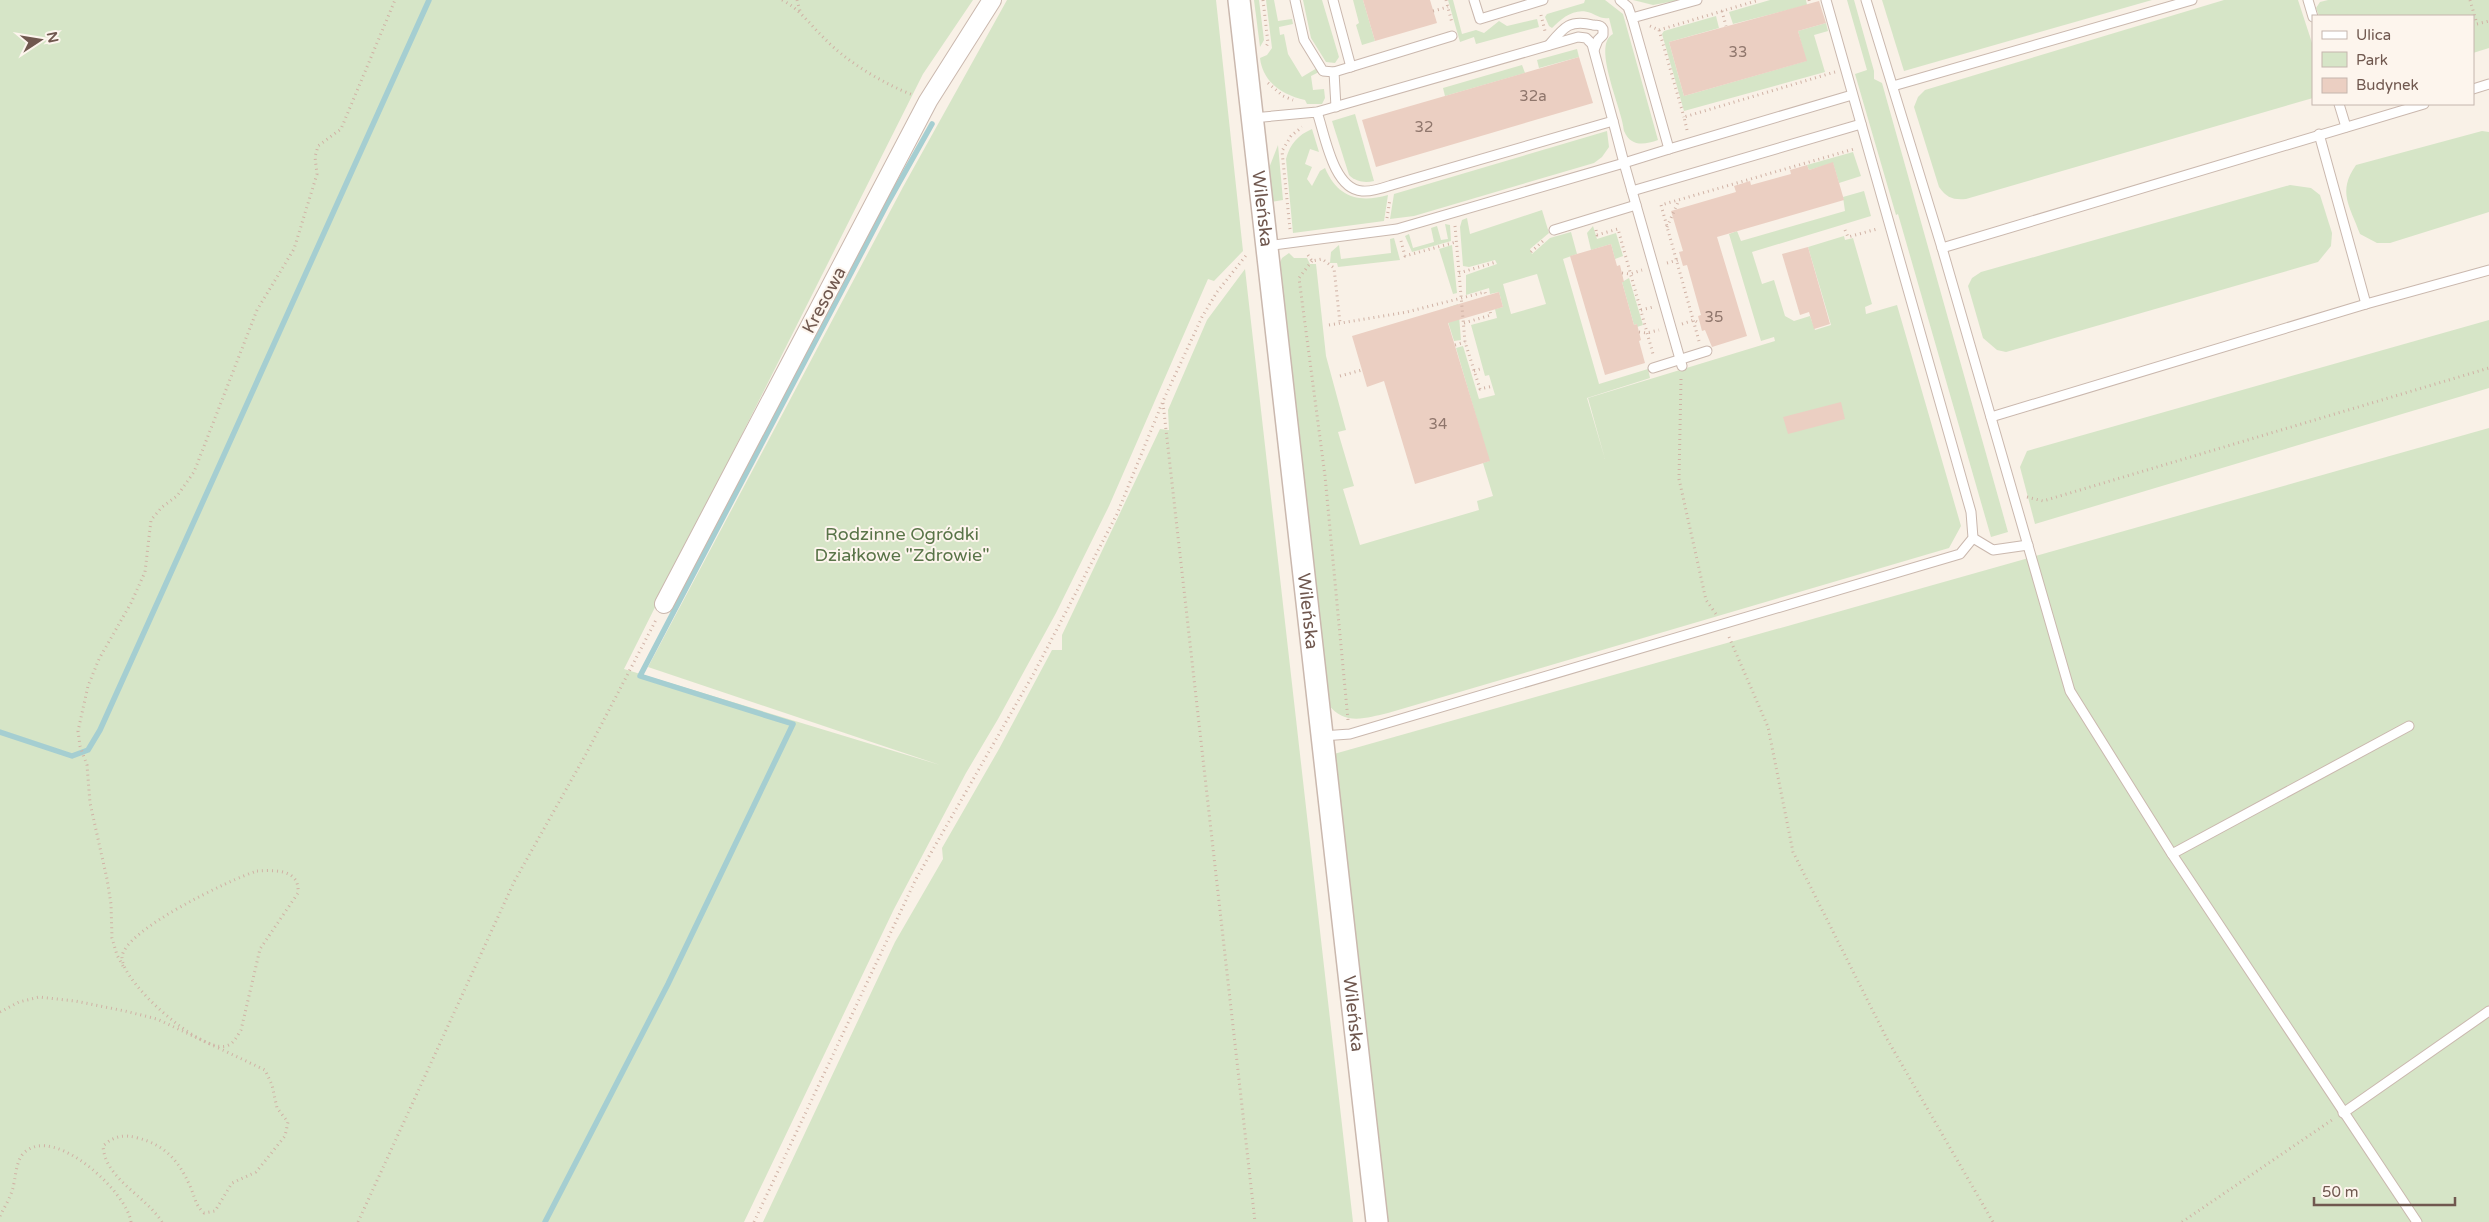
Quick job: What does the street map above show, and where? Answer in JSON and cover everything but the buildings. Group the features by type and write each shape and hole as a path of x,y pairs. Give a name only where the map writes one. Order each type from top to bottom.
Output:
{"street":[{"name":"Kresowa","path":"664,604 928,101 992,0"},
{"name":"Wileńska","path":"1239,0 1377,1222"}],"lane":[{"path":"1295,0 1304,40 1323,71 1334,72 1452,36"},
{"path":"1333,0 1351,67"},
{"path":"1474,0 1480,19 1540,1"},
{"path":"1620,0 1628,7 1632,18 1669,149"},
{"path":"1632,18 1697,0"},
{"path":"1322,736 1350,734 1960,554 1973,538 1971,512 1826,0"},
{"path":"1866,0 1894,86 1942,248 2070,691 2172,854 2417,1222"},
{"path":"1894,86 2192,0"},
{"path":"2308,0 2312,15"},
{"path":"1549,45 1569,25 1577,22 1586,22 1600,25 1603,29 1594,50"},
{"path":"1251,118 1317,112 1578,37 1586,38 1594,50 1612,121 1680,359"},
{"path":"1334,72 1336,107"},
{"path":"2474,89 2489,84"},
{"path":"1266,246 1397,229 1852,95"},
{"path":"2339,105 2346,127"},
{"path":"1942,248 2421,105"},
{"path":"1317,112 1338,176 1352,189 1362,192 1612,121"},
{"path":"1632,191 1861,124"},
{"path":"2319,134 2366,304"},
{"path":"1554,230 1636,205"},
{"path":"1991,417 2366,304 2489,270"},
{"path":"1653,368 1707,351"},
{"path":"1973,538 1993,550 2028,545"},
{"path":"2172,854 2409,726"},
{"path":"2343,1112 2489,1011"}],"path":[{"path":"123,966 122,955 130,940 188,902 243,875 257,871 286,872 295,878 298,885 298,894 260,949 241,1030 234,1041 225,1046 204,1042 173,1020 130,979 116,955 112,938 111,904 107,879 90,803 87,764 80,746 78,732 88,686 99,660 146,572 151,520 162,507 178,496 194,472 257,310 294,249 317,174 315,157 318,146 341,129 395,0"},
{"path":"782,0 800,12 824,39 849,61 904,92 928,101"},
{"path":"797,0 800,12"},
{"path":"1258,52 1264,50 1268,43 1262,0"},
{"path":"1632,18 1659,30 1759,0"},
{"path":"2470,0 2477,24 2489,21"},
{"path":"1540,1 1549,45"},
{"path":"1433,11 1448,7"},
{"path":"1722,11 1726,26"},
{"path":"1659,30 1690,142"},
{"path":"1684,117 1845,69"},
{"path":"1263,77 1282,96 1304,102 1302,128 1291,136 1282,151 1286,205 1294,254 1302,253 1310,256 1312,261"},
{"path":"1592,219 1597,235 1618,229 1655,358 1680,359 1700,345 1661,205 1855,149"},
{"path":"1667,227 1680,200"},
{"path":"1454,213 1465,342 1480,390 1492,386"},
{"path":"1386,222 1395,221 1405,256 1456,242"},
{"path":"1845,230 1848,237 1878,229 1876,221"},
{"path":"1531,252 1554,230"},
{"path":"754,1222 916,879 1034,673 1117,514 1163,401 1202,317 1217,292 1251,248 1266,246"},
{"path":"1340,323 1334,268 1322,259 1312,261 1299,278 1325,476 1350,734"},
{"path":"1460,273 1496,262"},
{"path":"1329,325 1407,312 1443,301 1485,292 1486,295"},
{"path":"1464,323 1491,315 1490,310"},
{"path":"1455,346 1465,342"},
{"path":"1680,359 1679,479 1706,600 1724,625 1768,727 1793,852 1887,1039 1993,1222"},
{"path":"1474,370 1483,368"},
{"path":"2013,491 2043,501 2489,368"},
{"path":"1340,376 1362,370"},
{"path":"1163,401 1255,1222"},
{"path":"358,1222 514,882 586,754 664,604"},
{"path":"0,1012 19,1002 38,997 75,1001 157,1019 265,1070 272,1085 277,1108 288,1122 285,1136 256,1172 232,1183 215,1211 204,1213 197,1206 179,1164 165,1149 146,1140 127,1135 113,1137 103,1146 104,1159 112,1171 141,1197 162,1222"},
{"path":"2182,1222 2343,1112"},
{"path":"0,1216 11,1194 19,1162 25,1152 38,1145 52,1145 76,1159 100,1177 122,1199 131,1222"}],"green space":[{"name":"Rodzinne Ogródki Działkowe \"Zdrowie\"","path":"0,0 973,0 923,74 624,669 940,765 648,667 903,187 1007,0 1216,0 1243,251 1214,281 1208,279 1109,506 1056,613 966,773 894,909 744,1222 0,1222"},
{"path":"1254,0 1259,0 1264,40 1260,47"},
{"path":"1266,0 1274,0 1278,21 1292,19 1293,24 1279,27 1280,35 1284,34 1288,54 1302,77 1317,68 1319,72 1311,76 1313,90 1324,89 1325,98 1322,104 1307,104 1305,100 1289,95 1275,86 1265,74 1260,58 1267,55 1272,48"},
{"path":"1303,0 1322,0 1339,57 1335,63 1326,62 1311,38"},
{"path":"1353,0 1363,0 1375,41 1362,45 1356,25 1359,23"},
{"path":"1448,0 1453,0 1462,34 1476,30 1484,33 1499,21 1507,26 1537,19 1539,27 1476,44 1474,37 1460,42"},
{"path":"1585,0 1605,0 1623,14 1658,140 1643,144 1634,142 1630,140 1624,131 1610,79 1605,51 1607,40 1613,34 1609,18 1602,18 1580,11 1565,17 1552,28 1549,26 1545,17 1547,14 1584,3"},
{"path":"1633,0 1680,0 1653,5"},
{"path":"1770,0 1806,0 1807,5 1733,24 1729,12"},
{"path":"1847,0 1854,0 1874,71 1874,79 1882,83 2008,532 1991,537 1898,214 1896,215 1855,74 1867,70"},
{"path":"1882,0 2152,0 1904,71"},
{"path":"2224,0 2298,0 2312,43 2312,98 1966,199 1951,198 1939,187 1914,107 1918,97 1925,90"},
{"path":"2328,0 2489,0 2489,48 2474,53 2474,15 2319,15 2316,8 2320,2"},
{"path":"1716,16 1719,28 1669,42 1684,96 1806,61 1798,31 1826,23 1828,31 1814,35 1825,72 1684,111 1662,34 1664,31"},
{"path":"1577,49 1579,57 1539,68 1537,60"},
{"path":"1522,65 1525,73 1445,96 1443,88"},
{"path":"1355,114 1374,181 1361,181 1349,175 1332,121"},
{"path":"1312,129 1319,152 1310,149 1305,164 1312,167 1307,179 1312,186 1320,171 1325,168 1336,186 1350,196 1368,198 1388,195 1384,221 1293,233 1286,159 1295,141"},
{"path":"1607,131 1609,147 1602,157 1594,163 1414,216 1390,219 1394,194"},
{"path":"2482,131 2489,132 2489,212 2390,243 2377,243 2360,234 2349,207 2346,191 2350,175 2356,165"},
{"path":"1278,145 1283,200 1271,202 1269,168"},
{"path":"1853,152 1861,176 1839,183 1833,163 1809,170 1807,165"},
{"path":"2290,185 2311,188 2320,195 2332,233 2331,246 2318,262 2006,352 1997,350 1983,338 1968,286 1972,278 1981,272"},
{"path":"1864,191 1871,216 1752,252 1762,284 1774,280 1785,316 1794,321 1810,316 1815,330 1831,325 1808,247 1844,236 1845,240 1853,238 1872,304 1865,307 1866,314 1897,305 1961,526 1949,548 1388,713 1356,719 1348,718 1334,711 1328,704 1278,267 1282,258 1289,253 1294,258 1307,258 1310,264 1316,264 1326,356 1346,430 1338,432 1354,486 1343,489 1360,545 1479,510 1477,501 1493,496 1483,463 1489,461 1456,348 1463,346 1479,399 1495,395 1489,375 1485,376 1471,325 1497,318 1495,309 1503,307 1499,292 1490,294 1489,288 1466,295 1466,275 1497,264 1495,260 1469,267 1463,266 1460,227 1462,220 1467,218 1470,234 1542,210 1549,233 1530,249 1532,254 1550,238 1571,232 1577,254 1563,259 1599,384 1648,369 1650,378 1587,398 1605,459 1588,398 1775,341 1774,337 1761,341 1729,234 1737,231 1741,241 1845,211 1843,197","holes":["1537,274 1546,304 1511,314 1503,284"]},
{"path":"1445,224 1450,225 1451,241 1412,252 1405,236 1409,234 1413,248 1434,242 1431,228 1437,226 1441,240 1448,239"},
{"path":"1593,226 1597,239 1616,233 1623,256 1615,259 1611,244 1591,250 1587,233"},
{"path":"1394,238 1400,260 1338,267 1337,263 1330,263 1331,252 1339,245 1341,259 1391,253 1390,239"},
{"path":"1452,245 1457,293 1453,294 1439,249"},
{"path":"1245,269 1353,1222 763,1222 895,942 943,859 942,848 999,749 1052,650 1062,650 1062,635 1160,429 1169,430 1168,410 1207,320"},
{"path":"1629,278 1643,325 1637,327 1637,324 1634,325 1622,282"},
{"path":"1458,304 1461,340 1454,341 1444,309"},
{"path":"2489,320 2489,388 2035,524 2020,467 2027,451"},
{"path":"2489,428 2489,1222 1388,1222 1334,754"}],"waterway":[{"path":"0,732 72,756 88,750 100,730 429,0"},
{"path":"545,1222 668,984 793,724 640,676 886,206 932,124"}]}
